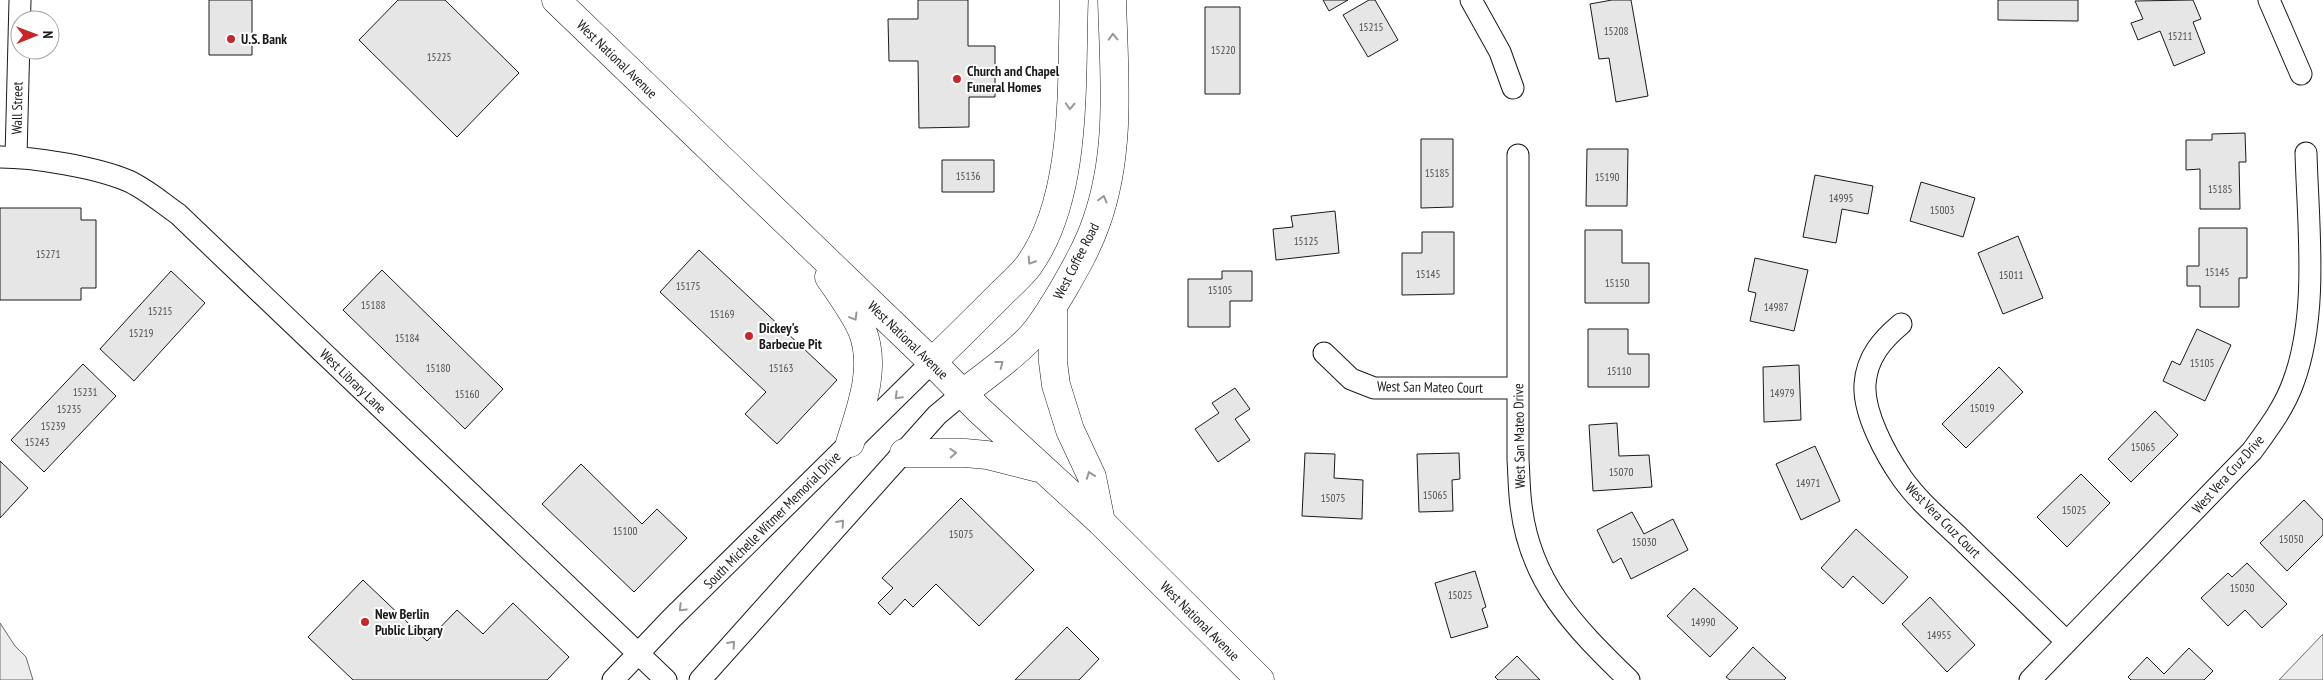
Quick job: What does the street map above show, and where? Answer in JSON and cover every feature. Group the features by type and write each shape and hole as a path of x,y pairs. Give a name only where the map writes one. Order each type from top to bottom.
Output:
{"main road":[{"name":"West National Avenue","path":"556,0 932,362 962,394 1101,522 1260,680"},
{"path":"932,362 1028,267 1043,241 1052,220 1060,197 1067,142 1074,0"},
{"name":"West Coffee Road","path":"962,394 1026,342 1053,306 1081,257 1096,223 1109,173 1113,147 1115,101 1112,0"},
{"path":"798,233 833,283 862,330 867,351 867,381 864,400 850,443"},
{"path":"1053,306 1053,362 1056,385 1064,415 1092,477 1101,522"},
{"path":"904,453 987,455 1045,470"}],"street":[{"name":"Wall Street","path":"8,157 20,0"},
{"path":"1471,0 1500,52 1513,88"},
{"path":"2269,0 2301,74"},
{"name":"West Vera Cruz Drive","path":"2030,680 2252,451 2281,409 2293,384 2302,355 2310,314 2306,153"},
{"name":"West San Mateo Drive","path":"1518,155 1518,388 1521,507 1528,541 1540,573 1557,604 1583,635 1629,680"},
{"name":"West Library Lane","path":"8,157 70,165 127,180 178,214 666,680"},
{"name":"West Vera Cruz Court","path":"1901,324 1880,343 1870,361 1865,384 1868,408 1877,432 1902,479 1925,504 2067,642"},
{"name":"West San Mateo Court","path":"1324,353 1351,379 1374,388 1518,388"},
{"name":"South Michelle Witmer Memorial Drive","path":"613,680 637,653 932,362"},
{"path":"700,680 937,415 962,394"}],"shaded area":[{"path":"0,623 15,646 26,657 33,680 0,680"},
{"path":"2323,634 2323,680 2279,680"}],"building":[{"name":"U.S. Bank","path":"209,0 252,0 252,55 209,55"},
{"path":"398,0 445,0 519,73 457,137 359,40"},
{"name":"Church and Chapel Funeral Homes","path":"918,0 968,0 968,46 995,46 995,97 969,97 969,127 919,128 918,61 889,61 888,19 918,19"},
{"path":"1323,0 1348,0 1329,11"},
{"path":"1369,0 1375,0 1398,40 1368,57 1343,15"},
{"path":"1612,0 1631,0 1648,96 1616,102 1609,58 1599,59 1590,4"},
{"path":"1998,0 2078,0 2078,21 1998,20"},
{"path":"2193,0 2201,19 2193,22 2205,53 2174,66 2160,31 2138,40 2131,23 2143,19 2135,1"},
{"path":"1205,7 1240,7 1240,94 1205,94"},
{"path":"2245,133 2246,162 2239,162 2240,209 2200,209 2200,169 2186,170 2186,140 2212,140 2212,134"},
{"path":"1421,139 1453,139 1453,207 1421,208"},
{"path":"1587,149 1628,149 1627,206 1586,206"},
{"path":"942,160 994,160 994,192 942,192"},
{"path":"1815,175 1873,186 1868,214 1842,209 1836,243 1803,237"},
{"path":"1921,182 1975,198 1963,237 1910,221"},
{"path":"0,208 81,208 81,220 96,220 96,288 81,288 81,300 0,300"},
{"path":"1335,211 1339,253 1276,260 1273,229 1293,227 1291,216"},
{"path":"2199,228 2247,228 2247,278 2239,278 2239,307 2200,307 2200,286 2187,286 2187,266 2199,266"},
{"path":"1585,230 1622,230 1622,263 1649,263 1649,303 1585,303"},
{"path":"1422,232 1454,232 1454,294 1402,295 1402,253 1422,253"},
{"path":"2018,236 2043,298 2003,314 1978,253"},
{"name":"Dickey's Barbecue Pit","path":"699,250 837,380 777,444 745,414 766,392 660,292"},
{"path":"1755,258 1808,270 1794,331 1750,321 1756,293 1748,291"},
{"path":"382,270 503,389 465,429 343,310"},
{"path":"171,271 205,303 134,381 100,349"},
{"path":"1222,271 1252,271 1252,301 1230,301 1230,327 1188,327 1188,279 1222,279"},
{"path":"1588,329 1628,329 1628,354 1649,354 1649,387 1588,387"},
{"path":"2197,329 2231,345 2205,401 2163,381 2172,361 2180,365"},
{"path":"83,364 116,396 44,472 11,440"},
{"path":"1799,365 1801,420 1764,422 1763,367"},
{"path":"1999,367 2023,392 1966,448 1942,424"},
{"path":"1235,388 1250,409 1235,419 1250,440 1218,462 1195,429 1219,413 1212,403"},
{"path":"2155,411 2178,435 2131,482 2108,459"},
{"path":"1617,423 1619,456 1649,455 1652,487 1593,491 1589,425"},
{"path":"1815,446 1840,501 1801,520 1776,464"},
{"path":"1305,453 1335,454 1334,478 1363,480 1362,519 1302,516"},
{"path":"1459,453 1460,479 1452,480 1453,511 1419,512 1417,454"},
{"path":"0,461 28,488 0,518"},
{"path":"581,464 642,524 657,509 687,538 634,592 542,504"},
{"path":"2081,474 2110,503 2067,547 2037,517"},
{"path":"961,498 1034,570 979,626 936,584 913,607 905,599 890,615 878,603 893,588 882,578"},
{"path":"2304,500 2323,520 2323,535 2287,571 2260,543"},
{"path":"1632,512 1644,534 1673,519 1688,550 1631,579 1621,558 1613,563 1597,530"},
{"path":"1856,529 1908,577 1883,604 1853,576 1843,588 1821,568"},
{"path":"2247,563 2287,604 2262,628 2245,610 2228,626 2201,598 2228,573 2232,577"},
{"path":"1475,571 1486,607 1482,609 1488,627 1451,638 1435,583"},
{"name":"New Berlin Public Library","path":"363,580 427,641 457,610 483,634 513,603 569,657 547,680 353,680 308,637"},
{"path":"1694,588 1738,628 1710,657 1667,616"},
{"path":"1930,597 1975,645 1947,672 1902,624"},
{"path":"1067,627 1099,659 1079,680 1015,680"},
{"path":"1753,647 1786,678 1784,680 1730,680 1726,677"},
{"path":"2189,648 2213,671 2204,680 2131,680 2128,677 2147,657 2164,674"},
{"path":"1517,656 1540,680 1498,680 1495,677"}],"place":[{"name":"U.S. Bank","path":"231,39"},
{"name":"Church and Chapel Funeral Homes","path":"957,79"},
{"name":"Dickey's Barbecue Pit","path":"749,336"},
{"name":"New Berlin Public Library","path":"365,622"}]}
